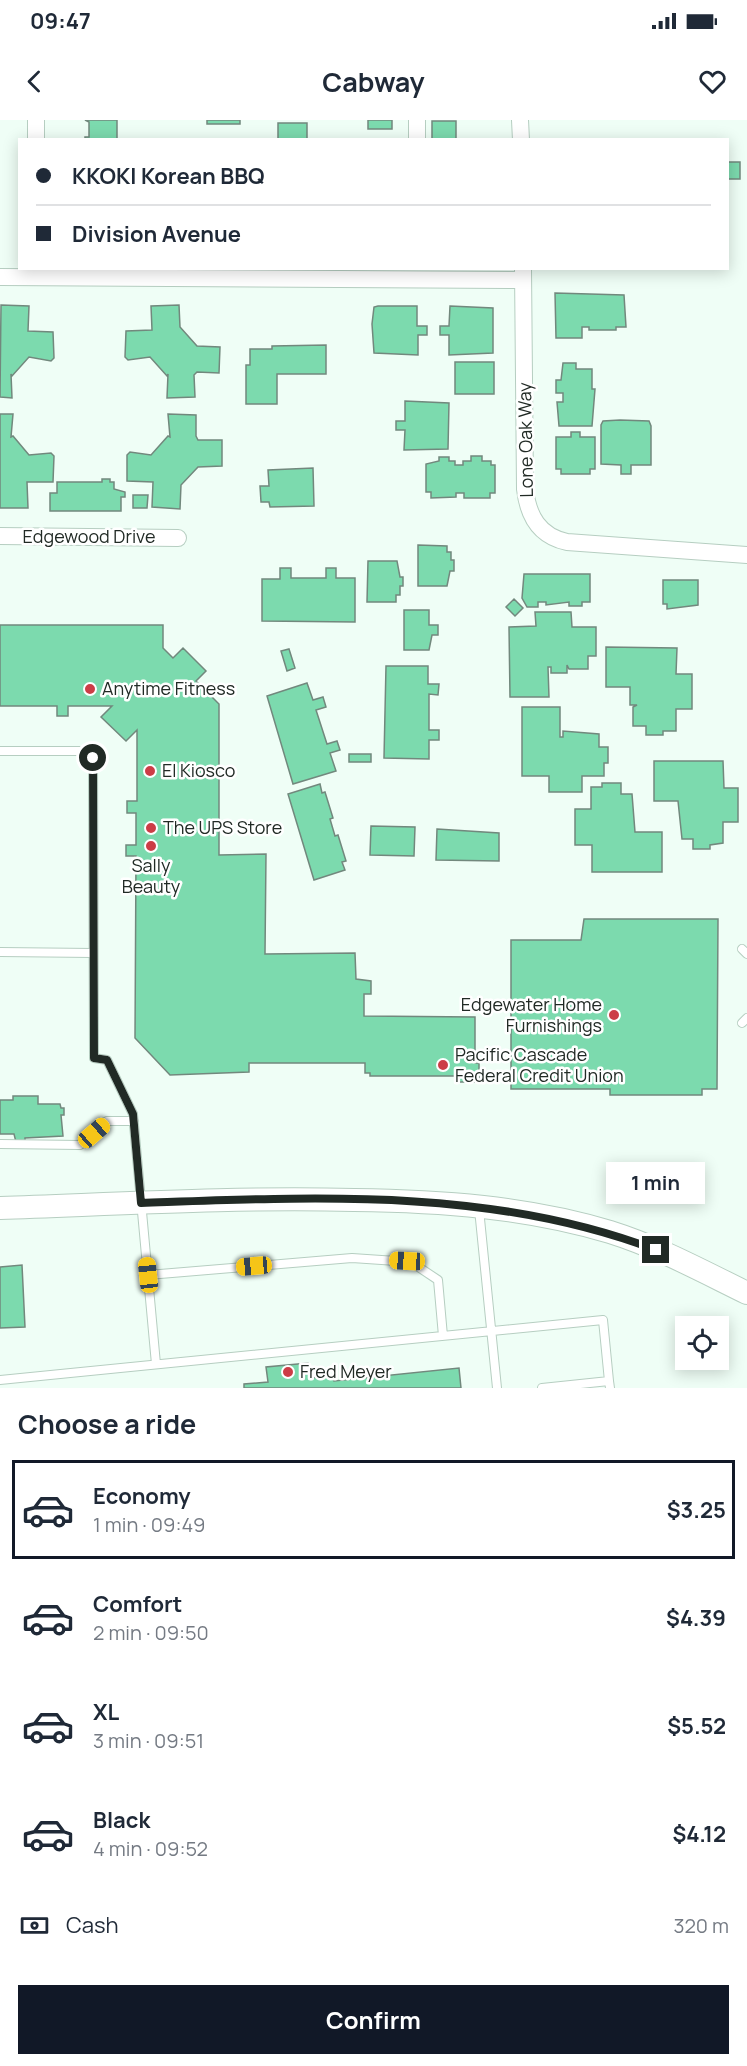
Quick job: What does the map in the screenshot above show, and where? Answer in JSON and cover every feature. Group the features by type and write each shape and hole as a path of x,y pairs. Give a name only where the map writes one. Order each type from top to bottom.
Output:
{"street":[{"path":"36,120 36,138"},
{"path":"417,120 417,138"},
{"path":"520,120 520,138"},
{"path":"0,277 37,273 523,274"},
{"name":"Lone Oak Way","path":"523,274 525,489 528,507 537,525 550,536 567,542 747,555"},
{"name":"Edgewood Drive","path":"0,536 178,538"},
{"path":"0,1208 299,1198 420,1201 479,1206 559,1219 611,1233 678,1258 747,1293"}],"lane":[{"path":"0,751 82,752 92,755 94,1058 107,1060 131,1106 156,1365"},
{"path":"0,952 93,953"},
{"path":"0,1144 80,1145 107,1121 134,1121"},
{"path":"479,1206 497,1388"},
{"path":"148,1275 344,1259 411,1262 438,1280 443,1336"},
{"path":"0,1380 603,1320 610,1385 542,1388"}],"building":[{"path":"85,120 117,120 117,138 85,138 89,137 89,122"},
{"path":"207,120 240,120 240,124 207,124"},
{"path":"368,120 392,120 392,129 368,129"},
{"path":"432,121 456,121 456,138 432,138"},
{"path":"278,123 307,123 307,138 278,138"},
{"path":"729,162 740,162 740,179 729,179"},
{"path":"555,293 624,295 626,327 616,327 616,330 589,330 589,327 582,327 582,338 556,338"},
{"path":"1,305 29,306 28,331 53,332 54,358 51,361 29,357 12,376 11,374 12,398 0,397"},
{"path":"179,305 180,327 197,346 220,347 219,373 197,372 194,375 195,397 167,398 168,374 167,376 150,357 128,360 125,357 126,331 152,330 151,306"},
{"path":"417,306 417,326 427,326 427,335 418,335 418,355 374,353 372,324 374,307"},
{"path":"450,306 493,308 493,353 449,355 449,335 440,335 440,326 449,326"},
{"path":"326,345 326,374 277,374 277,404 246,404 246,365 250,365 250,349 272,349 272,346"},
{"path":"455,362 494,362 494,394 455,394"},
{"path":"563,363 576,363 576,369 592,369 592,389 595,389 592,426 559,426 557,402 563,402 563,393 556,393 556,380 561,380"},
{"path":"405,401 449,403 448,449 404,450 405,430 396,430 396,421 405,421"},
{"path":"0,414 13,414 11,437 13,436 29,455 51,453 54,456 53,482 27,482 28,508 0,508"},
{"path":"168,414 196,415 198,440 222,440 222,466 198,467 181,485 180,509 152,507 153,482 127,481 127,455 130,452 151,455 168,436 170,437"},
{"path":"603,421 649,421 651,426 651,465 631,465 631,474 621,474 621,465 601,464 601,425"},
{"path":"571,432 580,432 580,437 595,437 595,469 590,469 590,474 561,474 561,469 556,469 556,437 571,437"},
{"path":"471,456 482,456 482,461 491,461 491,465 495,465 495,493 490,493 490,498 464,498 464,493 456,493 456,497 431,498 431,492 426,492 426,464 439,461 439,457 449,457 449,461 455,461 455,465 463,465 463,461 471,461"},
{"path":"313,468 314,506 270,507 269,502 261,502 260,486 269,486 268,470"},
{"path":"102,479 110,479 110,482 114,482 114,489 125,492 125,497 121,497 121,511 50,511 50,493 57,493 57,482 102,482"},
{"path":"133,495 148,495 147,508 133,508"},
{"path":"418,545 447,546 447,552 451,552 451,560 454,560 454,571 450,571 447,586 418,586"},
{"path":"368,561 397,561 400,577 403,577 403,586 400,586 400,595 396,595 396,602 367,602"},
{"path":"280,568 291,568 291,578 326,578 326,568 336,568 336,578 355,578 355,622 262,621 262,579 280,579"},
{"path":"524,574 590,574 590,602 582,602 582,606 569,606 569,602 546,605 546,602 538,602 538,607 527,607 522,598"},
{"path":"663,580 698,580 698,605 667,609 667,604 663,604"},
{"path":"514,599 523,608 515,616 506,607"},
{"path":"404,610 429,610 429,625 438,625 438,635 432,635 429,650 404,650"},
{"path":"535,612 571,612 572,627 596,627 596,656 588,656 588,669 569,669 567,665 567,673 551,673 551,667 548,667 549,697 510,697 509,627 536,626"},
{"path":"0,625 163,625 163,648 173,658 183,648 206,671 196,681 219,704 219,855 266,854 265,954 355,953 356,979 371,981 371,994 364,994 364,1016 475,1017 475,1063 479,1063 479,1082 459,1082 459,1076 370,1076 370,1073 365,1073 365,1063 249,1063 249,1072 170,1075 135,1038 136,856 126,856 126,845 136,845 136,813 127,813 127,801 137,801 137,730 126,741 101,717 112,706 68,706 68,716 57,716 57,706 0,706"},
{"path":"606,647 677,648 676,674 692,674 692,709 676,709 676,731 663,731 663,735 646,735 646,726 633,726 633,707 637,705 630,705 630,687 606,687"},
{"path":"289,649 295,668 287,671 281,651"},
{"path":"386,666 428,666 428,684 439,684 438,695 429,694 429,730 439,730 439,740 429,740 429,759 384,758"},
{"path":"307,683 313,700 323,697 326,707 316,710 327,744 337,741 340,750 330,753 336,771 293,784 267,696"},
{"path":"522,707 560,707 560,737 563,737 563,731 599,734 599,747 608,747 608,763 604,763 604,776 582,776 582,792 549,792 549,776 522,776"},
{"path":"349,754 371,754 371,762 349,762"},
{"path":"654,761 723,761 724,788 738,788 738,822 723,822 723,843 710,845 710,849 693,849 693,839 682,839 678,801 654,801"},
{"path":"602,783 621,783 621,794 632,794 635,832 662,832 662,872 592,872 592,845 575,845 575,809 591,809 591,787 602,787"},
{"path":"320,784 322,793 325,792 333,818 330,819 335,836 338,835 346,861 342,862 345,870 314,880 288,794"},
{"path":"371,826 415,827 414,856 370,855"},
{"path":"437,829 499,833 499,861 436,860"},
{"name":"Edgewater Home Furnishings","path":"584,919 718,919 717,1089 702,1089 702,1095 610,1095 610,1089 511,1089 511,940 581,940"},
{"path":"13,1096 38,1096 38,1104 60,1104 61,1108 64,1108 64,1115 61,1115 63,1136 25,1138 25,1142 16,1142 14,1134 0,1134 0,1100 13,1100"},
{"path":"22,1265 25,1327 0,1328 0,1267"},
{"name":"Fred Meyer","path":"308,1363 310,1378 334,1376 334,1381 459,1368 461,1388 244,1388 244,1384 268,1382 266,1367"}],"place":[{"name":"Anytime Fitness","path":"90,689"},
{"name":"El Kiosco","path":"150,771"},
{"name":"The UPS Store","path":"151,828"},
{"name":"Sally Beauty","path":"151,846"},
{"name":"Edgewater Home Furnishings","path":"614,1015"},
{"name":"Pacific Cascade Federal Credit Union","path":"443,1065"},
{"name":"Fred Meyer","path":"288,1372"}],"route":[{"path":"93,758 94,1058 107,1060 131,1106 141,1203 299,1198 420,1201 486,1207 559,1219 611,1233 656,1250"}]}
